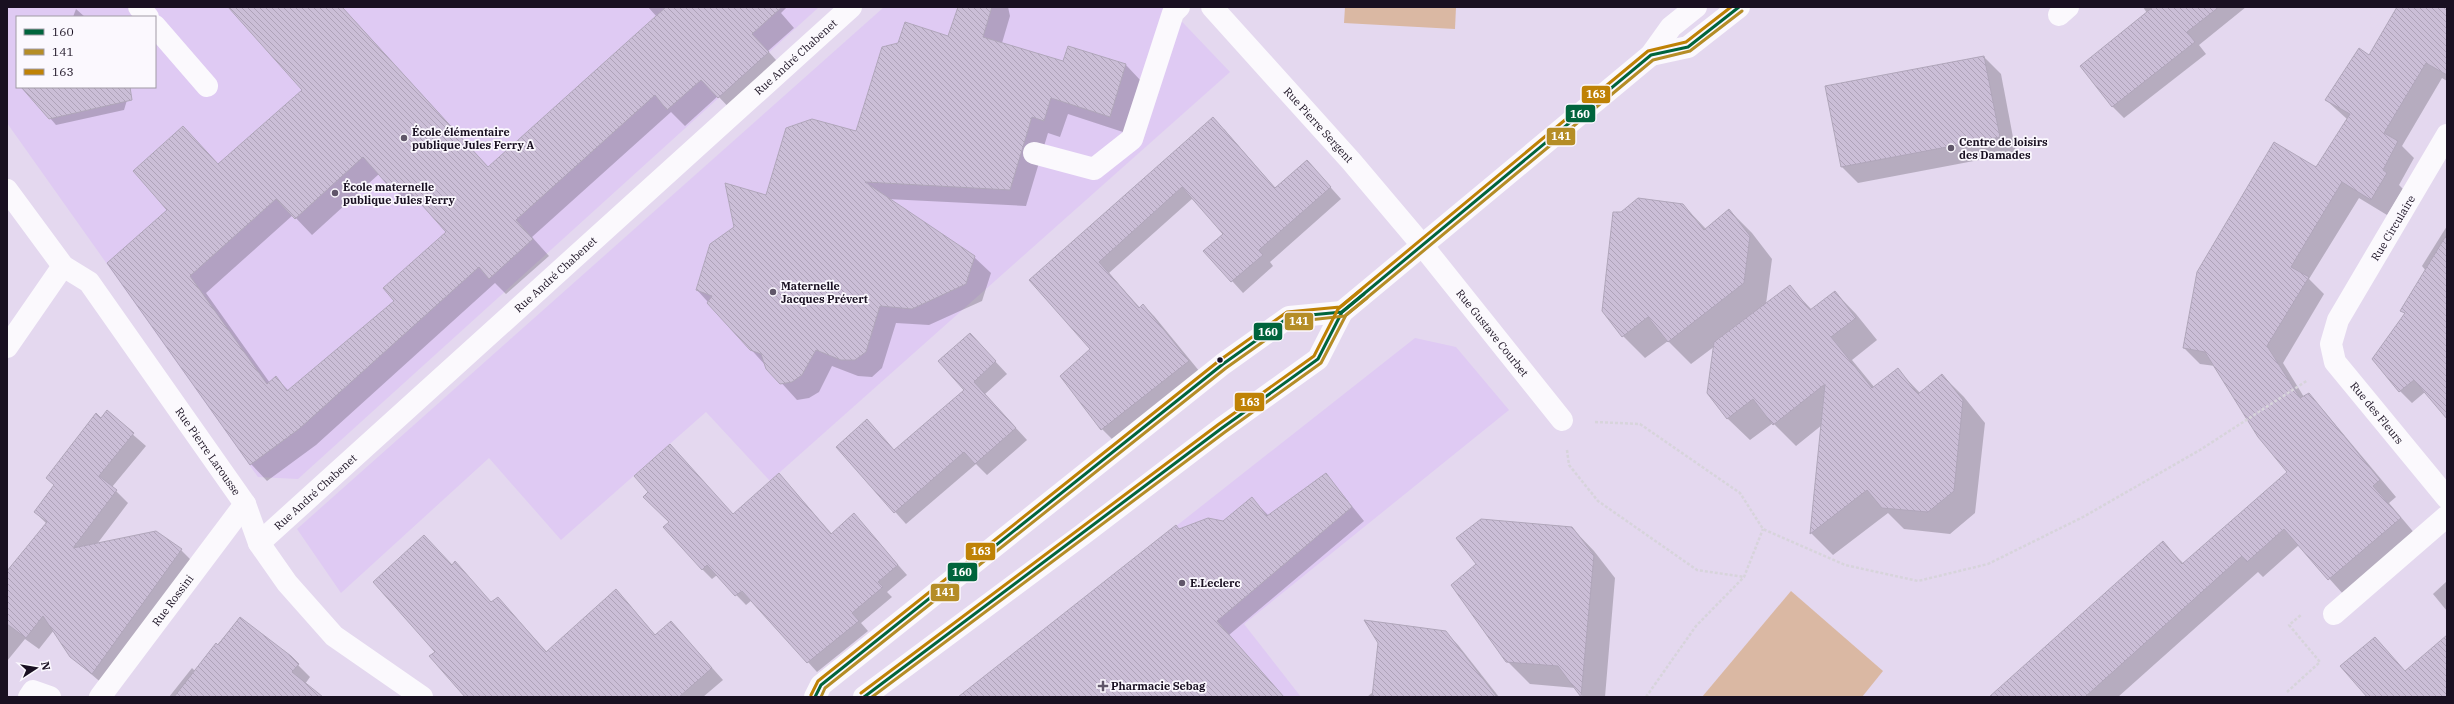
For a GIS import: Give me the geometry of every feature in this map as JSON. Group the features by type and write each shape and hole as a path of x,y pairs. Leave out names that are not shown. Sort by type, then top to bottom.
{"main road":[{"path":"139,7 147,16"},
{"name":"Rue André Chabenet","path":"259,543 851,7"},
{"path":"1034,153 1094,169 1132,139 1173,13 1179,7"},
{"name":"Rue Pierre Sergent","path":"1212,7 1351,161 1422,245"},
{"path":"864,697 1082,535 1222,428 1318,358 1342,312 1651,55 1671,27 1696,7"},
{"path":"1651,55 1688,47 1738,7"},
{"path":"156,27 207,86"},
{"name":"Rue Circulaire","path":"2338,320 2447,135"},
{"name":"Rue Pierre Larousse","path":"7,190 63,266 89,282 245,504 259,543 287,583 334,636 398,690 422,697"},
{"name":"Rue Gustave Courbet","path":"1422,245 1562,420"},
{"path":"7,347 63,266"},
{"path":"815,697 821,685 1223,364 1289,317 1342,312"},
{"name":"Rue des Fleurs","path":"2338,320 2331,344 2335,362 2447,498"},
{"name":"Rue Rossini","path":"100,697 245,504"},
{"path":"2334,614 2447,516"},
{"path":"29,697 33,691 50,697"}],"path":[{"path":"1744,577 1697,570 1598,501 1569,465 1562,420 1640,424 1740,493 1763,529 1845,565 1918,581 1988,564 2083,517 2200,450 2335,362"},
{"path":"1646,697 1696,626 1744,577 1763,529"},
{"path":"2287,692 2320,662 2289,625"}],"shaded area":[{"name":"École maternelle publique Jules Ferry","path":"7,7 819,7 298,479 258,477 7,123"},
{"name":"Maternelle Jacques Prévert","path":"884,7 1168,7 1230,72 770,481 706,412 561,540 489,458 341,593 297,529"},
{"path":"1345,7 1456,7 1455,29 1344,23"},
{"path":"1415,338 1456,347 1509,410 1244,624 1301,697 959,697"},
{"path":"1791,591 1883,671 1862,697 1702,697"}],"building":[{"path":"228,7 342,7 488,167 666,7 782,7 752,34 769,52 718,98 701,80 667,110 655,95 516,220 533,239 489,279 479,267 299,429 250,465 107,263 167,210 133,171 183,126 218,164 302,90","holes":["363,157 388,185 405,186 446,232 383,288 394,301 287,391 276,376 267,384 190,276 276,199 295,219"]},
{"path":"958,7 992,7 983,37 1063,61 1068,46 1126,64 1110,117 1051,98 1044,121 1032,117 1010,190 865,182 975,256 966,284 912,309 880,306 866,352 855,360 841,360 816,350 802,375 792,382 780,384 766,369 761,354 750,350 707,303 712,296 696,290 710,244 734,227 725,183 766,195 786,128 812,119 856,131 882,47 898,43 905,22 948,36"},
{"path":"2153,7 2219,7 2187,32 2195,42 2112,107 2080,66"},
{"path":"2397,7 2447,7 2447,75 2426,63 2384,133 2398,141 2383,170 2387,173 2371,200 2342,182 2291,267 2309,277 2267,346 2300,398 2309,393 2380,480 2373,486 2401,518 2328,580 2284,529 2247,562 2242,556 2085,697 1989,697 2163,541 2182,564 2287,472 2258,437 2205,352 2183,348 2197,272 2274,142 2316,167 2350,114 2325,100 2359,48 2369,55"},
{"path":"1984,56 2000,137 1841,167 1825,86"},
{"path":"22,88 130,88 132,100 49,119"},
{"path":"1213,117 1275,188 1307,160 1331,187 1259,250 1263,255 1231,282 1203,251 1223,234 1182,187 1099,262 1139,308 1143,304 1189,361 1101,430 1060,376 1090,349 1029,280"},
{"path":"1638,198 1683,204 1704,230 1729,209 1750,236 1744,283 1668,342 1648,317 1622,337 1602,311 1613,212 1621,212"},
{"path":"2447,234 2447,419 2414,380 2399,392 2372,359 2405,313 2400,311"},
{"path":"1790,285 1810,310 1835,291 1856,318 1831,337 1872,388 1898,368 1918,394 1942,374 1963,400 1954,491 1928,512 1882,508 1867,490 1810,534 1825,384 1773,425 1753,399 1727,419 1707,393 1714,342"},
{"path":"970,333 996,361 974,382 1016,428 975,464 964,452 894,513 836,447 867,419 894,450 964,390 938,361"},
{"path":"107,410 134,433 99,476 117,490 73,548 156,531 182,549 92,674 70,657 43,616 26,638 7,624 7,571 47,522 34,512 54,485 46,478 96,413 101,418"},
{"path":"670,444 733,514 779,473 831,534 854,513 898,565 878,582 883,587 852,613 859,621 807,663 742,591 735,596 707,565 702,570 663,527 669,522 643,497 648,492 634,476"},
{"name":"E.Leclerc","path":"1326,473 1352,507 1217,621 1284,697 958,697 1176,525 1179,529 1208,518 1223,521 1252,497 1267,516"},
{"path":"1481,519 1572,527 1594,555 1581,697 1558,666 1506,662 1451,585 1476,564 1456,538"},
{"path":"424,535 452,565 455,561 491,602 498,597 546,652 616,589 655,635 671,621 712,668 679,697 465,697 429,656 435,652 373,582"},
{"path":"240,617 291,656 299,664 292,672 323,697 174,697 216,643 218,645"},
{"path":"1364,620 1446,631 1497,697 1372,697 1378,643"},
{"path":"2447,635 2447,697 2367,697 2340,666 2375,637 2405,671"}],"transit line":[{"name":"163","path":"811,695 818,681 1220,360 1287,312 1340,307 1648,51 1686,42 1731,7"},
{"name":"160","path":"815,697 821,685 1223,364 1289,317 1342,312 1651,55 1688,47 1739,7"},
{"name":"141","path":"821,697 825,688 1226,368 1291,322 1345,316 1653,60 1690,51 1742,11"},
{"name":"163","path":"861,693 1219,424 1314,356 1338,309 1361,290"},
{"name":"160","path":"864,697 1222,428 1318,359 1342,312 1364,294"},
{"name":"141","path":"872,697 1225,432 1321,363 1346,315 1367,298"}],"place":[{"name":"École élémentaire publique Jules Ferry A","path":"404,138"},
{"name":"Centre de loisirs des Damades","path":"1951,148"},
{"name":"École maternelle publique Jules Ferry","path":"335,193"},
{"name":"Maternelle Jacques Prévert","path":"773,292"},
{"name":"E.Leclerc","path":"1182,583"},
{"name":"Pharmacie Sebag","path":"1103,686"}]}
